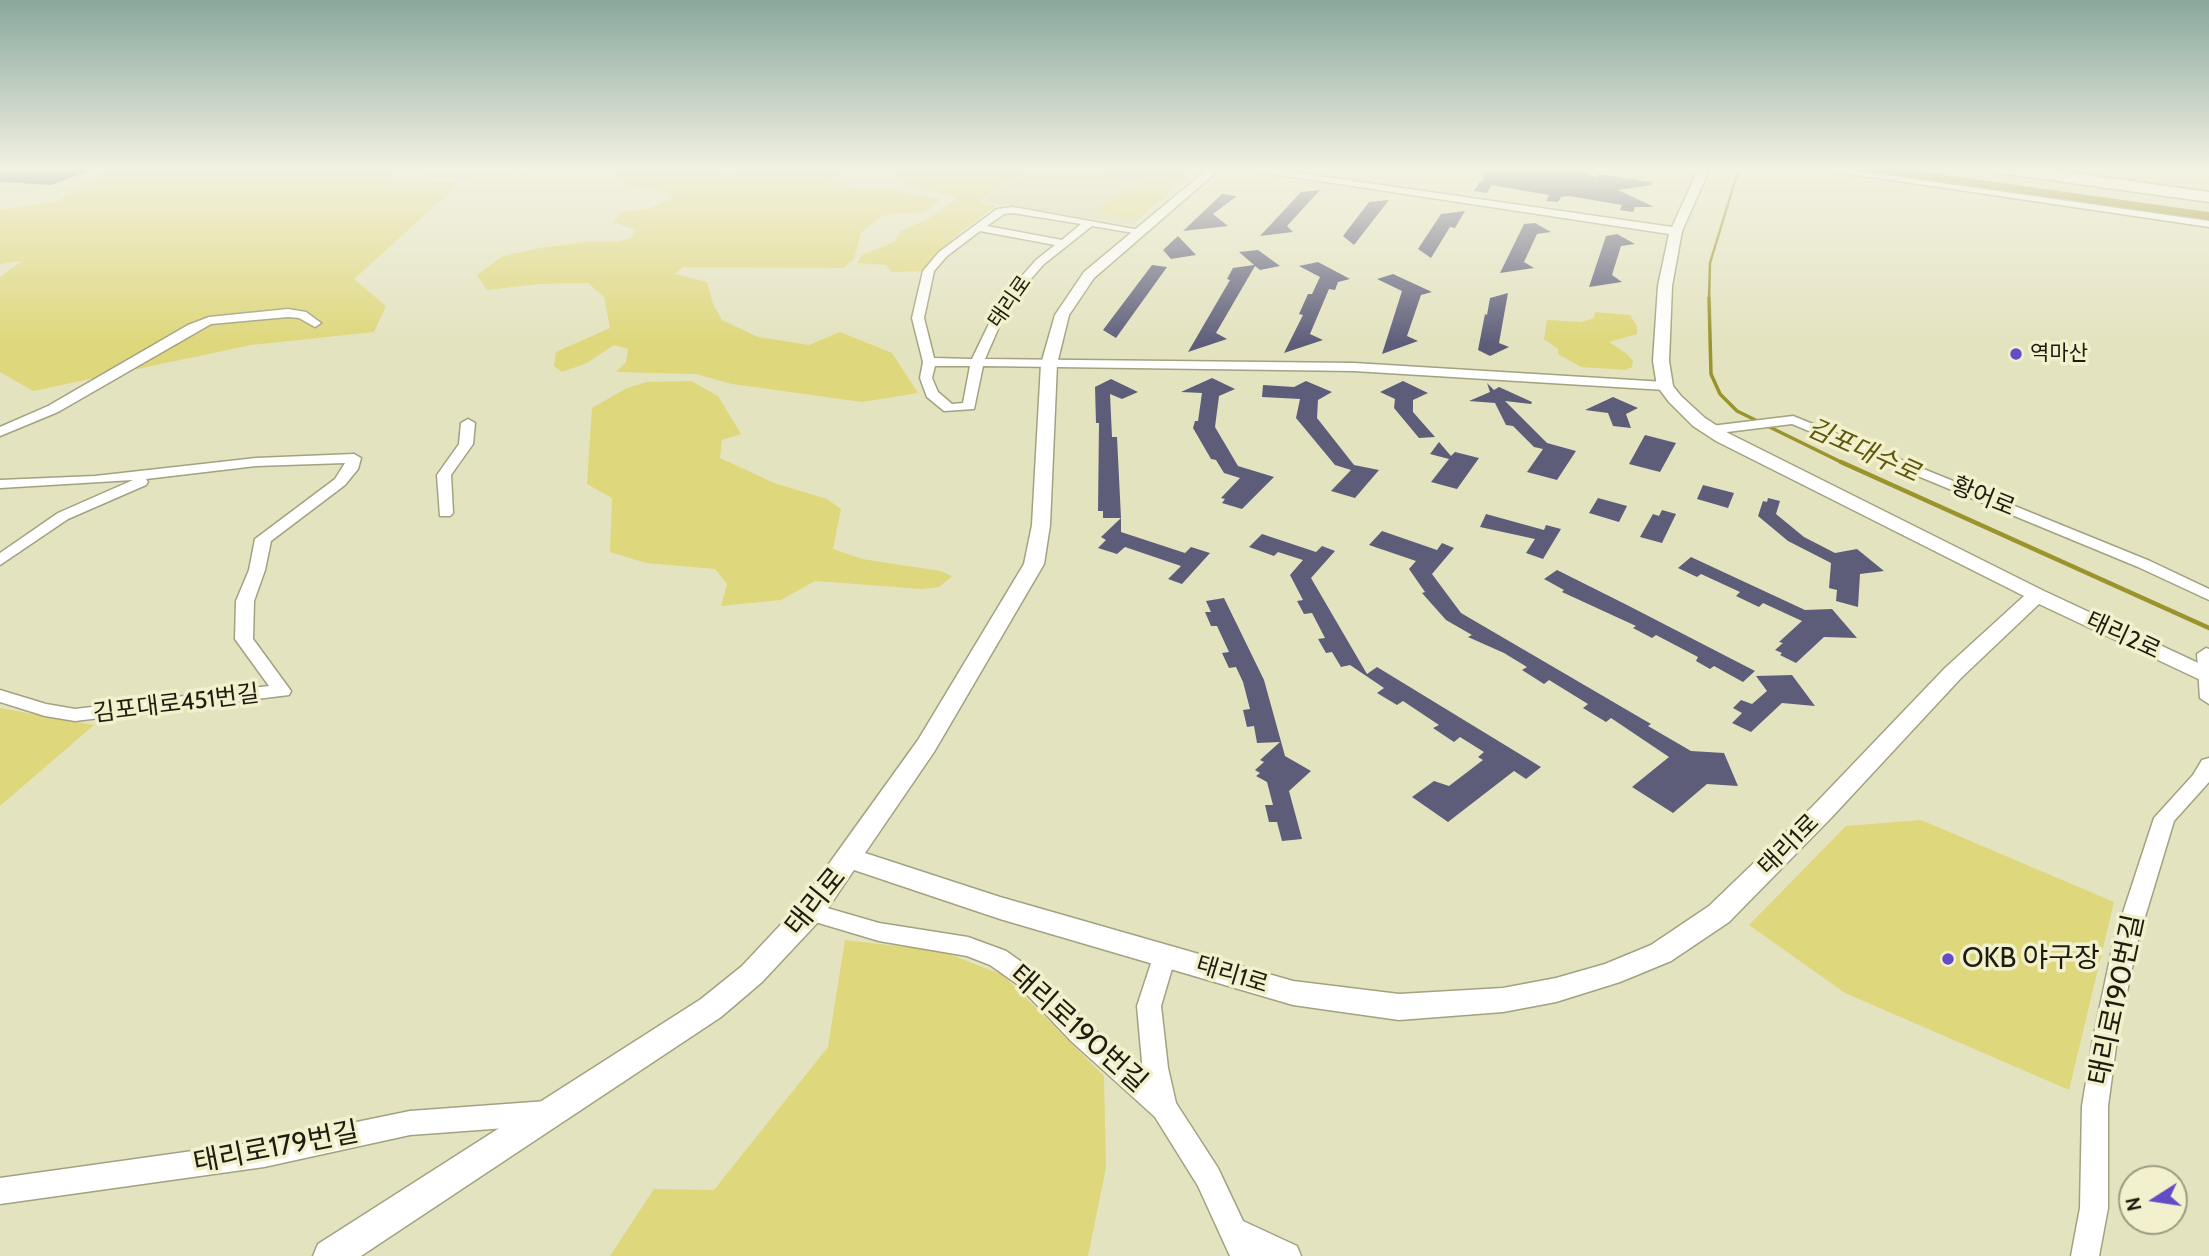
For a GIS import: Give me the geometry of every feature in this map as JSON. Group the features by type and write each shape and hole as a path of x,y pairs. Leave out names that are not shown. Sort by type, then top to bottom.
{"street":[{"name":"태리로","path":"978,228 943,254 929,271 918,318 929,362 926,378 932,394 954,409 969,406 976,363 985,338 1004,303 1027,275 1084,227"},
{"name":"태리로","path":"1112,227 1140,231"},
{"name":"태리로","path":"330,1256 711,1008 752,974 810,912 851,859 955,701 1034,564 1041,525 1049,364 1056,331 1073,298 1089,275 1145,227"},
{"path":"1639,227 1676,232"},
{"path":"1678,227 1665,286 1661,360 1665,386 1688,412 2038,595"},
{"path":"978,228 1063,243"},
{"path":"0,432 52,410 192,328 209,321 288,313 302,315 315,323"},
{"name":"태리로","path":"929,362 1049,364"},
{"path":"1049,364 1354,367 1665,386"},
{"name":"황어로","path":"1718,429 1793,420 1968,491 2209,595"},
{"path":"445,513 444,475 466,444 468,423"},
{"name":"김포대로451번길","path":"0,484 157,474 256,462 354,458 351,469 340,482 264,539 257,570 245,601 244,639 282,691 75,715 45,710 0,696"},
{"name":"김포대로451번길","path":"0,560 63,516 157,474"},
{"name":"태리1로","path":"851,859 1000,908 1293,993 1399,1007 1503,1000 1556,990 1661,953 1719,914 1822,812 1953,673 2038,595"},
{"name":"태리2로","path":"2038,595 2208,669"},
{"path":"2208,669 2209,698"},
{"name":"태리로190번길","path":"2085,1256 2094,1208 2095,1106 2105,1039 2126,940 2147,866 2165,818 2172,806 2200,780 2209,765"},
{"name":"태리로190번길","path":"810,912 870,930 968,947 998,958 1025,977 1080,1033 1164,1108 1208,1177 1240,1244 1287,1256"},
{"path":"1164,955 1149,1006 1155,1068 1164,1108"},
{"name":"태리로179번길","path":"0,1191 264,1154 410,1123 552,1113"}],"shaded area":[{"path":"0,227 412,227 354,279 386,306 374,332 251,345 33,391 0,372 0,277 22,261 0,264"},
{"path":"626,227 869,227 861,233 854,259 843,268 683,267 675,274 707,282 713,304 722,320 758,337 809,345 840,332 892,353 918,393 862,402 732,384 696,374 616,372 626,362 628,349 614,345 587,363 562,372 554,366 556,352 610,328 604,297 588,283 540,284 487,290 477,275 503,256 592,241 617,242 631,238 635,230"},
{"path":"911,227 968,227 955,236 924,271 892,272 886,265 857,263 862,255 894,242 901,231"},
{"path":"1595,312 1630,315 1637,326 1637,334 1609,342 1627,354 1633,361 1632,367 1626,370 1581,367 1558,354 1558,349 1544,339 1547,320 1581,322 1594,318"},
{"path":"691,381 718,396 741,434 722,440 720,458 774,483 827,499 841,509 833,549 862,559 940,571 952,576 939,587 922,589 815,581 781,600 721,606 727,584 715,569 646,563 610,552 612,498 587,484 592,408 627,388 647,382"},
{"path":"0,708 94,725 0,806"},
{"name":"OKB 야구장","path":"1921,820 2114,902 2069,1090 1845,993 1749,925 1846,826"},
{"path":"845,940 941,951 1003,975 1104,1076 1106,1167 1088,1256 610,1256 654,1189 714,1190 828,1047"}],"building":[{"path":"1188,227 1222,227 1183,231"},
{"path":"1269,227 1288,227 1293,232 1260,236"},
{"path":"1350,227 1368,227 1354,245 1343,236"},
{"path":"1433,227 1456,227 1450,227 1431,258 1418,249"},
{"path":"1523,227 1541,227 1551,232 1537,234 1524,262 1534,268 1500,273"},
{"path":"1617,234 1635,244 1621,246 1612,275 1622,282 1589,287 1606,236"},
{"path":"1178,236 1196,255 1171,259 1163,250"},
{"path":"1258,250 1280,266 1260,270 1255,266 1216,333 1227,339 1188,352 1230,280 1227,279 1233,268 1254,265 1239,252"},
{"path":"1318,262 1350,279 1338,282 1335,290 1329,289 1310,334 1323,340 1284,353 1303,315 1299,314 1308,294 1312,294 1320,277 1299,266"},
{"path":"1152,265 1167,267 1116,338 1103,330"},
{"path":"1393,274 1432,292 1421,295 1407,336 1418,341 1382,354 1402,291 1377,279"},
{"path":"1508,293 1499,343 1509,347 1490,356 1478,350 1485,314 1487,315 1490,298"},
{"path":"1212,378 1235,389 1219,396 1215,427 1238,466 1274,477 1242,509 1222,503 1225,499 1221,498 1240,478 1224,473 1216,460 1211,459 1193,428 1195,421 1198,421 1202,393 1181,392"},
{"path":"1111,379 1138,392 1122,399 1110,394 1112,437 1117,437 1121,518 1103,518 1103,511 1098,511 1099,423 1096,423 1095,387"},
{"path":"1306,381 1332,392 1318,400 1317,418 1354,465 1379,470 1355,498 1331,491 1351,470 1335,465 1296,418 1300,399 1262,397 1263,385 1294,387"},
{"path":"1403,381 1428,393 1413,400 1413,412 1435,437 1419,438 1394,408 1395,399 1380,392"},
{"path":"1487,383 1494,390 1499,387 1532,402 1505,401 1547,443 1576,451 1557,480 1527,472 1543,449 1534,447 1513,426 1506,425 1495,403 1469,401 1490,392"},
{"path":"1613,397 1638,408 1626,414 1631,428 1613,426 1608,413 1585,410"},
{"path":"1645,435 1676,443 1660,472 1629,464"},
{"path":"1439,442 1451,456 1455,452 1479,458 1457,489 1431,482 1449,459 1430,454"},
{"path":"1703,485 1734,493 1728,508 1697,499"},
{"path":"1598,498 1627,506 1619,522 1589,513"},
{"path":"1768,498 1780,501 1776,514 1804,537 1835,553 1857,549 1884,571 1860,574 1858,607 1836,601 1837,590 1829,588 1831,563 1788,541 1758,516 1763,501 1767,502"},
{"path":"1662,510 1676,514 1662,543 1640,537 1653,514 1659,516"},
{"path":"1486,514 1544,530 1546,525 1561,529 1543,559 1526,553 1535,539 1480,527"},
{"path":"1121,518 1121,532 1185,553 1191,547 1210,553 1182,584 1168,579 1181,566 1125,547 1117,554 1098,548 1106,540 1101,537"},
{"path":"1382,531 1437,550 1442,543 1454,548 1432,574 1461,613 1651,724 1648,726 1691,751 1724,753 1738,786 1707,784 1673,813 1632,787 1669,757 1611,718 1606,722 1583,708 1588,704 1549,680 1544,684 1522,670 1527,667 1468,637 1472,635 1446,620 1422,593 1425,592 1409,569 1416,561 1369,545"},
{"path":"1262,534 1316,552 1322,546 1335,551 1311,578 1367,674 1377,667 1541,767 1526,779 1514,771 1448,822 1412,797 1434,781 1449,786 1483,760 1478,757 1484,752 1460,737 1454,742 1433,728 1439,725 1403,701 1397,705 1377,693 1384,688 1350,665 1341,667 1332,652 1326,653 1318,639 1325,638 1312,613 1304,614 1297,601 1303,600 1290,575 1303,560 1278,552 1274,556 1249,547"},
{"path":"1691,557 1805,610 1832,609 1857,638 1824,637 1796,663 1775,650 1783,643 1779,642 1802,621 1763,603 1759,607 1736,596 1740,592 1701,574 1697,577 1678,568"},
{"path":"1557,570 1755,671 1743,682 1714,666 1710,669 1696,661 1698,657 1656,635 1652,638 1633,628 1636,626 1562,592 1564,590 1544,579"},
{"path":"1224,598 1264,680 1285,756 1311,771 1289,791 1302,839 1282,841 1277,822 1269,822 1265,805 1273,805 1267,782 1256,776 1260,773 1255,770 1264,762 1260,760 1280,742 1257,743 1254,726 1247,727 1243,710 1250,709 1243,682 1236,667 1229,668 1222,653 1229,652 1217,626 1211,626 1205,612 1211,612 1206,601"},
{"path":"1792,675 1815,706 1782,703 1751,732 1732,723 1742,713 1733,708 1741,700 1752,704 1767,691 1756,676"}],"waterway":[{"name":"김포대수로","path":"1709,299 1710,263 1721,227"},
{"name":"김포대수로","path":"1709,299 1711,374 1720,394 1737,411 1845,464"},
{"name":"김포대수로","path":"1841,462 2209,628"}],"place":[{"name":"역마산","path":"2016,354"},
{"name":"OKB 야구장","path":"1948,959"}]}
